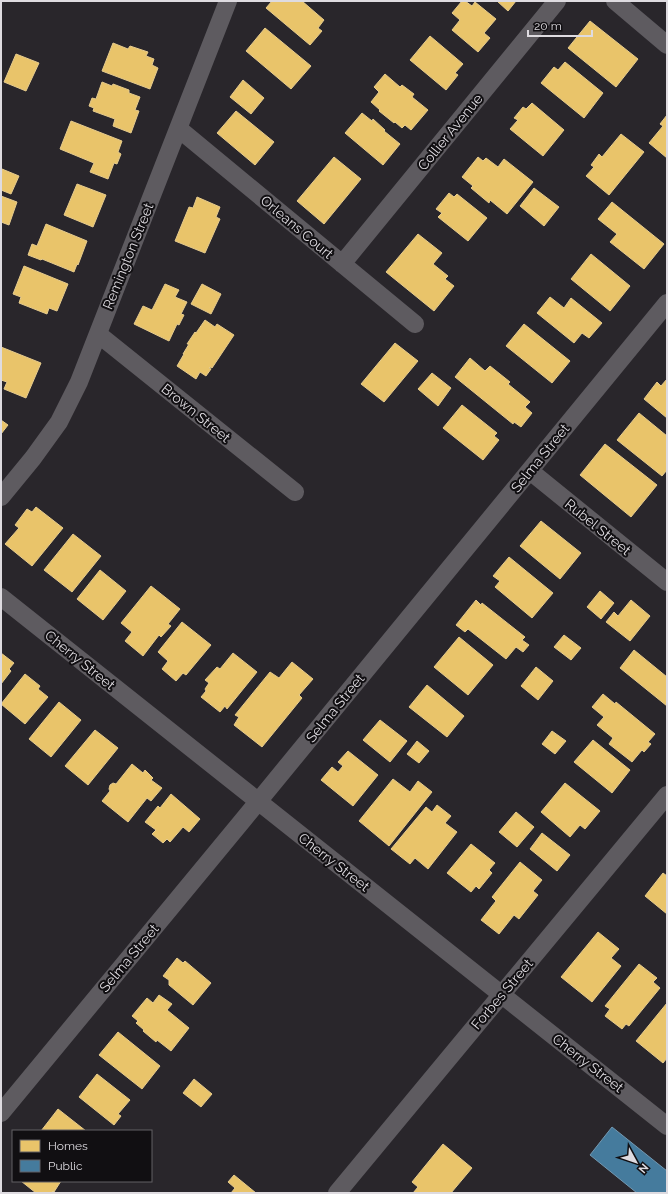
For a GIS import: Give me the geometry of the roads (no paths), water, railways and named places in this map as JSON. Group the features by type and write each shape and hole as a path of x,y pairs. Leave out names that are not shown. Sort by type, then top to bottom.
{"street":[{"name":"Remington Street","path":"1,497 60,422 79,382 228,1"},
{"name":"Collier Avenue","path":"342,264 557,1"},
{"path":"615,1 667,44"},
{"name":"Orleans Court","path":"179,129 415,324"},
{"name":"Selma Street","path":"1,1113 530,471 667,302"},
{"name":"Brown Street","path":"98,334 295,492"},
{"name":"Rubel Street","path":"530,471 667,582"},
{"name":"Cherry Street","path":"1,597 667,1126"},
{"name":"Forbes Street","path":"337,1193 667,795"}]}
